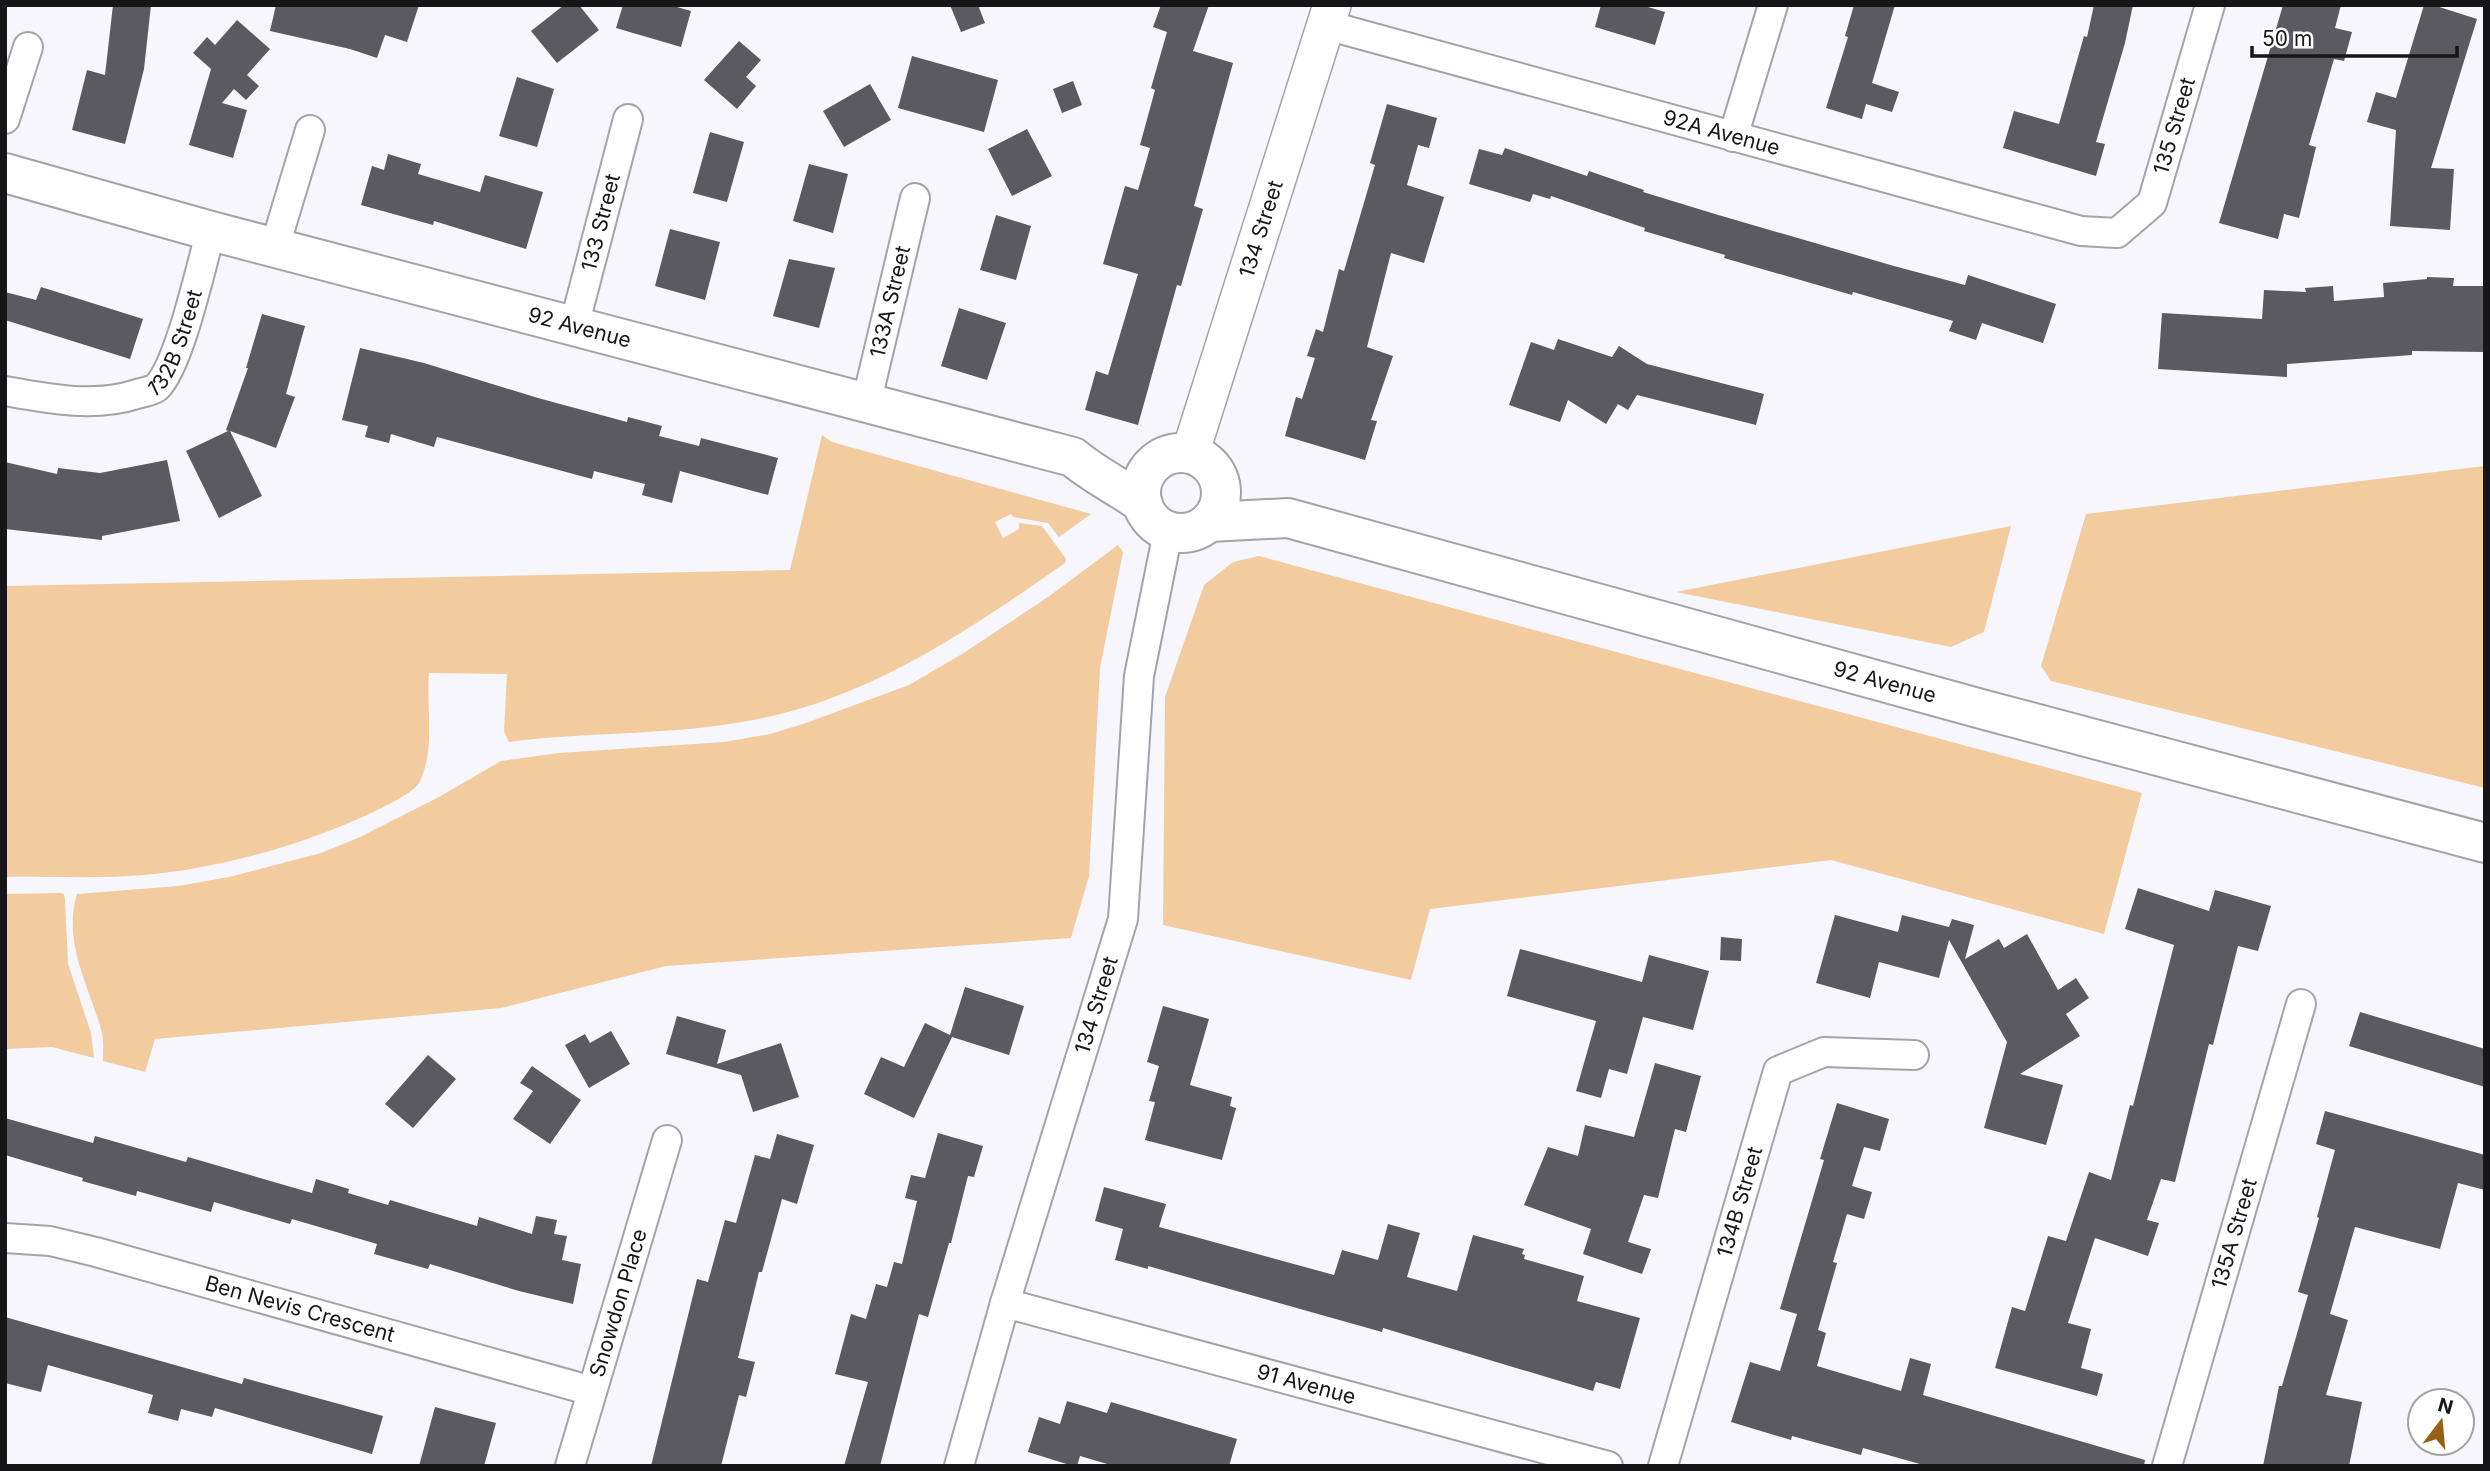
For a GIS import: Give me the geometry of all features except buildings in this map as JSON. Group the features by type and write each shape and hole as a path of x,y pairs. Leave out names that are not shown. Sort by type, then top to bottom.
{"main road":[{"name":"92 Avenue","path":"5,173 211,231 1073,457 1088,470 1143,503"},
{"path":"1073,457 1094,454 1135,463 1173,458 1205,460 1216,472 1222,487 1221,503 1209,522 1200,529 1185,533 1168,531 1155,524 1146,512 1142,482 1149,469 1173,458"},
{"path":"1218,479 1273,503 1288,518"},
{"path":"1209,522 1288,518"},
{"name":"92 Avenue","path":"1288,518 1985,710 2485,843"}],"street":[{"path":"1734,136 1773,5"},
{"name":"135 Street","path":"2117,233 2152,203 2210,5"},
{"name":"92A Avenue","path":"1329,15 1734,136 2081,231 2117,233"},
{"name":"134 Street","path":"1173,458 1329,15"},
{"path":"5,119 27,47"},
{"name":"133 Street","path":"574,326 628,119"},
{"path":"275,246 310,130"},
{"name":"133A Street","path":"866,404 915,198"},
{"name":"132B Street","path":"5,391 54,400 115,401 156,388 170,367 183,331 211,231"},
{"name":"134 Street","path":"958,1466 1122,919 1139,676 1168,531"},
{"name":"135A Street","path":"2167,1466 2301,1004"},
{"name":"134B Street","path":"1663,1466 1778,1071 1824,1052 1914,1055"},
{"name":"Snowdon Place","path":"570,1466 667,1140"},
{"name":"Ben Nevis Crescent","path":"5,1238 50,1241 96,1252 592,1391"},
{"name":"91 Avenue","path":"1005,1303 1608,1466"}],"shaded area":[{"path":"822,435 832,442 1091,514 1059,537 1048,523 1013,517 1011,514 995,522 1003,538 1019,529 1019,523 1042,526 1066,559 1065,563 955,636 878,678 838,696 796,710 723,725 509,742 504,731 507,674 429,673 429,742 419,783 402,797 365,816 285,846 173,872 127,876 5,877 5,586 790,570"},
{"path":"2485,466 2485,788 2051,681 2041,666 2086,514"},
{"path":"2011,526 1984,632 1951,647 1676,592"},
{"path":"1118,545 1123,552 1100,668 1089,876 1071,938 666,966 501,1008 155,1039 145,1072 103,1061 102,1033 75,947 73,912 77,894 178,886 229,877 321,853 358,838 439,797 501,761 559,753 724,742 770,734 806,723 909,685 962,654 1048,597"},
{"path":"1259,556 2142,793 2104,934 1831,860 1430,909 1411,980 1163,925 1165,697 1204,585 1233,562"},
{"path":"5,894 64,894 65,900 68,964 91,1033 94,1058 52,1047 5,1049"}]}
